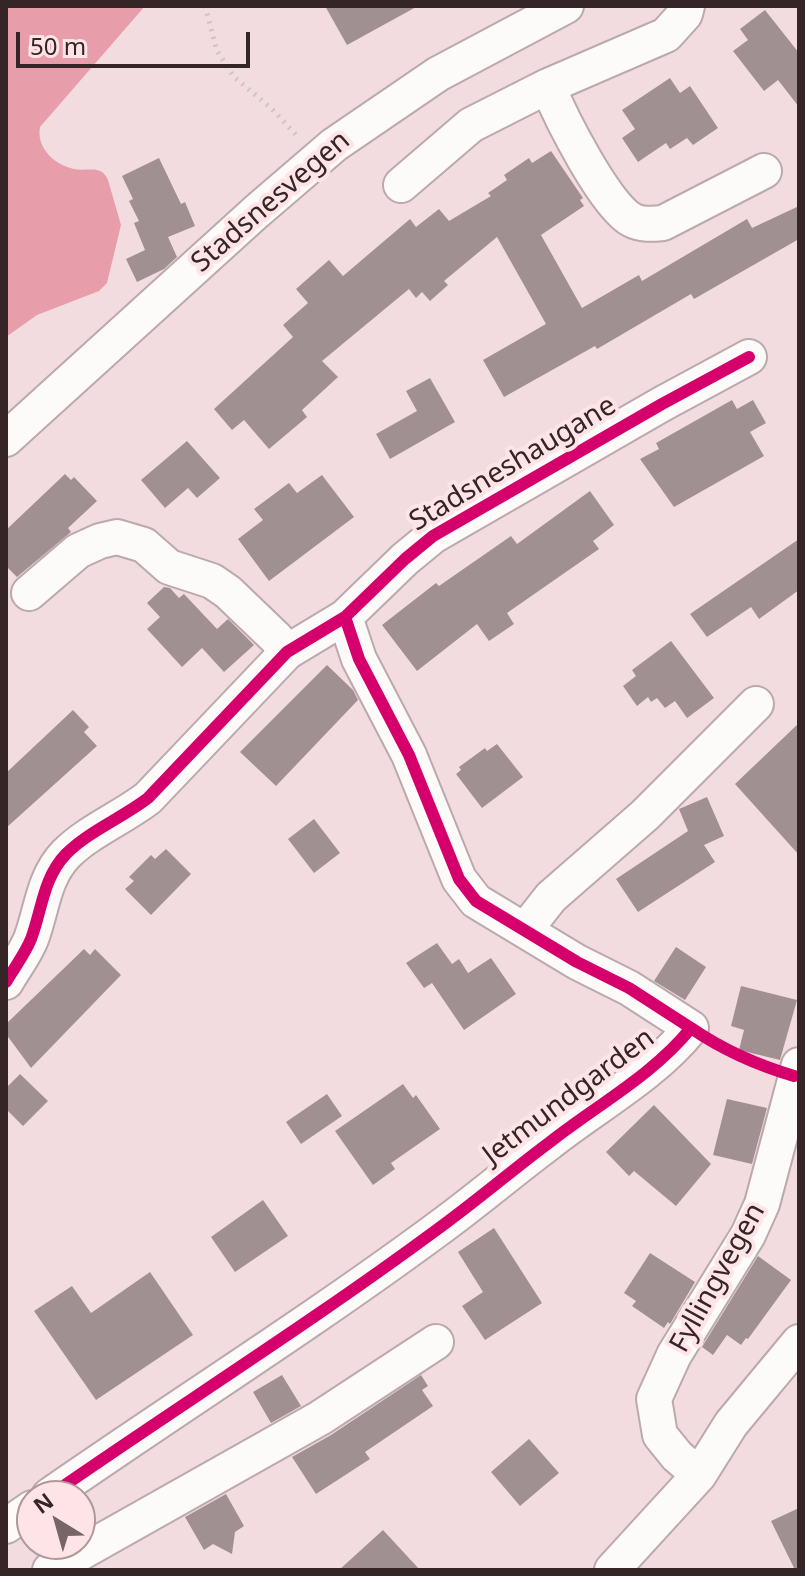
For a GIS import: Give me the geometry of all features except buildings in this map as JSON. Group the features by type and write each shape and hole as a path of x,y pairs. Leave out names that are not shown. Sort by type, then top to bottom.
{"street":[{"name":"Stadsnesvegen","path":"6,439 318,158 374,115 438,74 566,6"},
{"path":"401,185 471,125 548,86 666,35 685,14 687,6"},
{"path":"548,86 579,150 619,210 633,220 663,223 764,171"},
{"name":"Stadsneshaugane","path":"6,982 30,941 51,874 65,855 82,840 128,814 148,798 287,652 345,617 433,536 749,357"},
{"path":"29,593 78,551 117,537 144,545 169,567 212,581 228,592 287,652"},
{"name":"Jetmundgarden","path":"73,1480 174,1414 435,1231 552,1140 636,1080 678,1044 691,1028 629,988 577,962 476,901 459,879 409,755 359,659 345,617"},
{"path":"525,930 551,897 645,815 756,704"},
{"name":"Fyllingvegen","path":"699,1475 677,1456 660,1435 654,1399 674,1355 748,1235 762,1204 799,1065"},
{"path":"50,1570 320,1418 436,1342"},
{"path":"612,1570 699,1475 731,1424 799,1342"}],"path":[{"path":"205,6 217,51 234,77 271,108 318,158"}],"shaded area":[{"path":"6,6 145,6 40,127 39,134 48,154 60,164 74,169 98,170 108,180 121,225 107,283 99,291 37,315 6,337"}],"cycle path":[{"path":"6,982 29,945 48,884 58,863 85,838 148,798 287,652 345,617 433,536 749,357"},
{"path":"73,1480 435,1231 642,1075 691,1028 629,988 577,962 476,901 459,879 409,755 359,659 345,617"},
{"path":"691,1028 741,1056 794,1076"}]}
